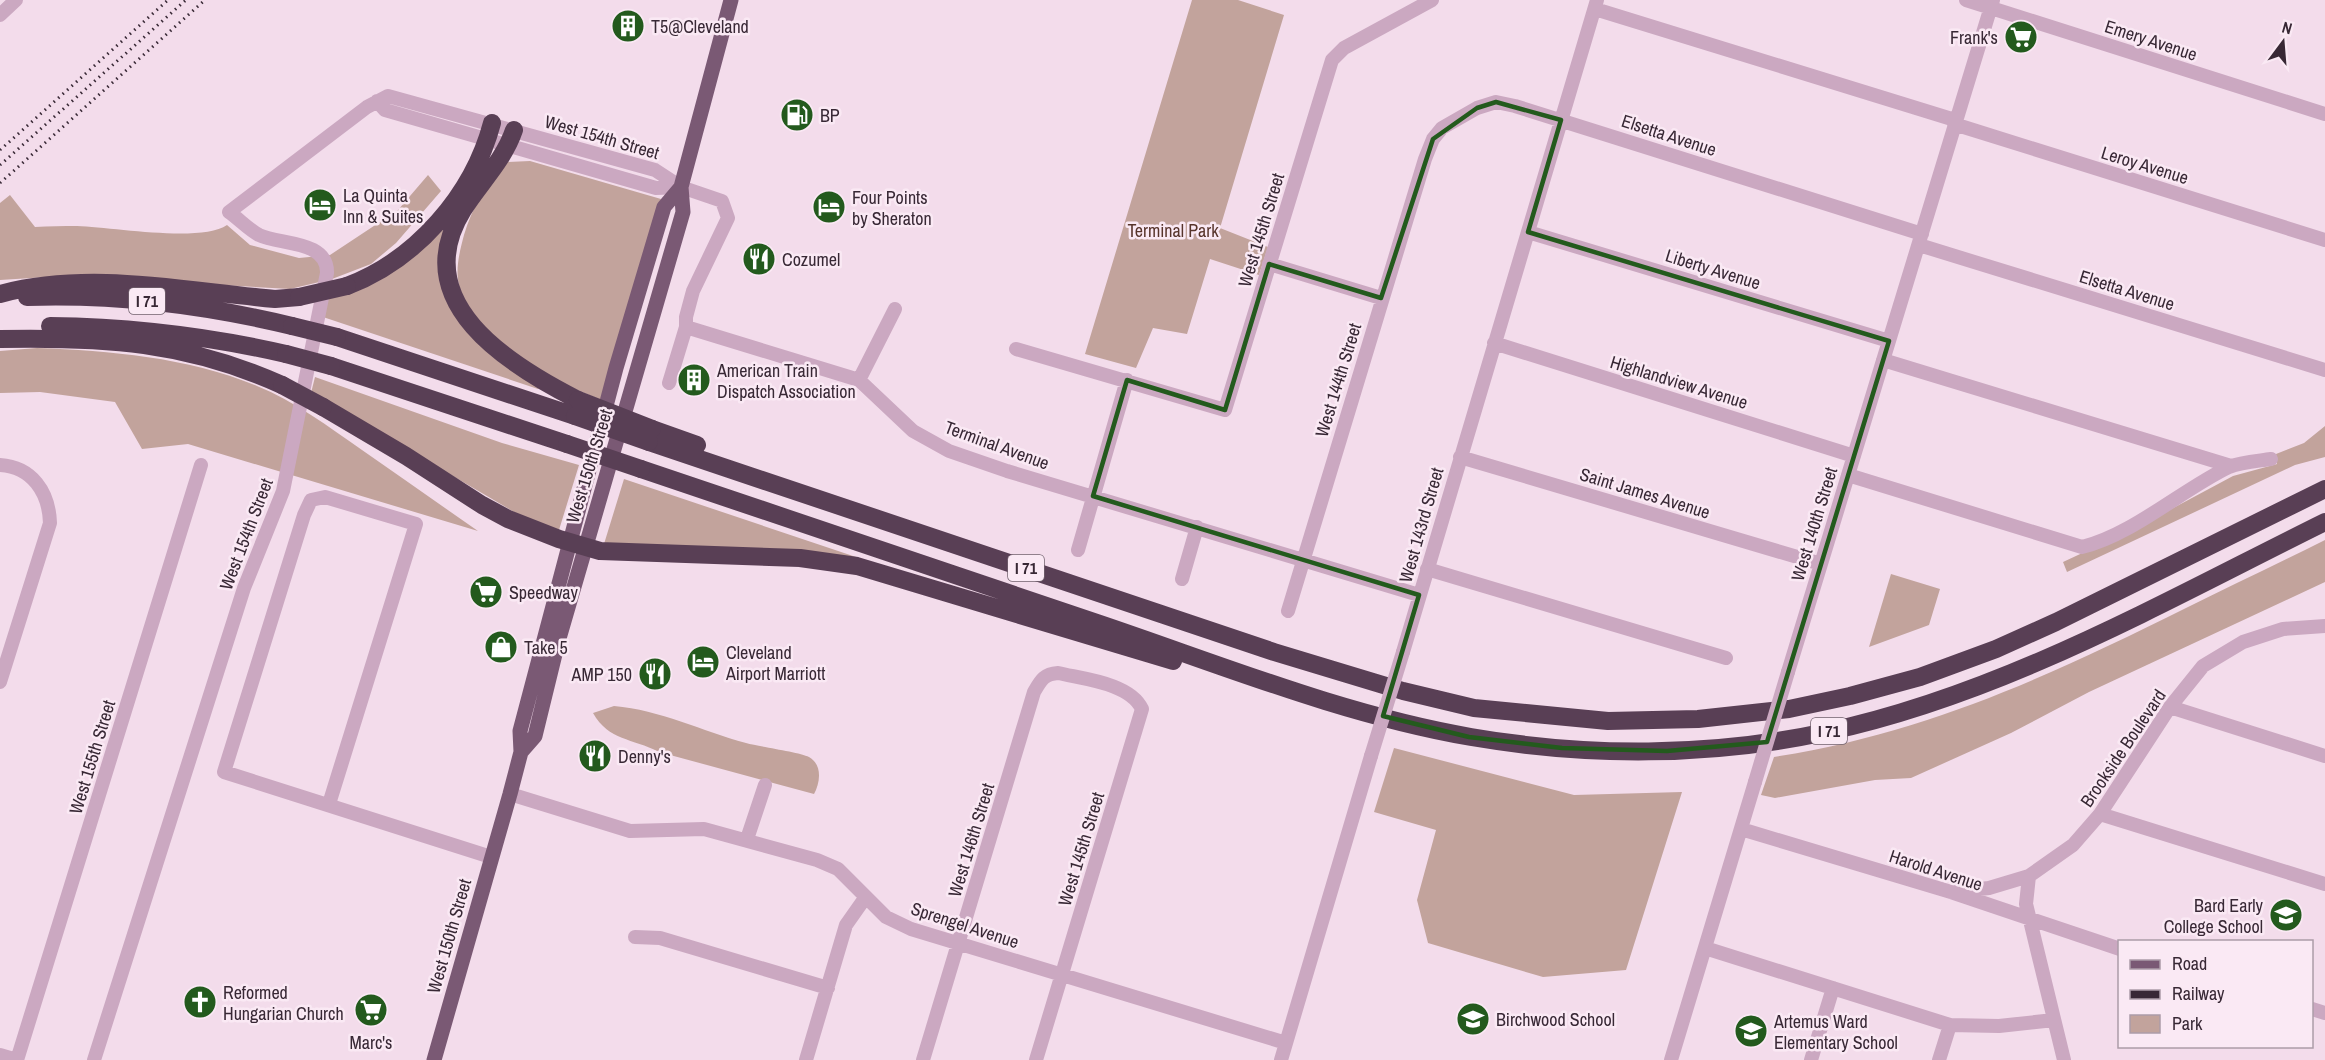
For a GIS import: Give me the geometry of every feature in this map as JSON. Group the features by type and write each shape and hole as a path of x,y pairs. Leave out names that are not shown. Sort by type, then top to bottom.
{"highway":[{"path":"0,294 55,283 96,282 275,299 298,297 347,286 387,267 426,235 480,160 490,131"},
{"path":"511,138 462,211 453,229 448,249 451,289 468,322 482,338 577,408"},
{"name":"I 71","path":"0,299 123,298 208,308 337,337 577,408 650,435 1280,642 1403,692 1474,708 1608,722 1698,720 1789,709 1850,696 1920,677 1996,649 2056,622 2325,489"},
{"name":"I 71","path":"0,328 68,326 138,329 206,337 331,366 1296,690 1395,720 1469,737 1562,748 1667,751 1755,744 1812,735 1913,709 2008,676 2325,522"},
{"path":"0,339 116,341 165,346 218,360 282,385 323,407 406,456 482,505 524,526 600,551 800,558 857,566 1176,662 1296,690"}],"main road":[{"name":"West 150th Street","path":"577,544 683,212 681,187 731,0"},
{"name":"West 150th Street","path":"434,1060 521,752 535,736 616,368 664,207 681,187"}],"street":[{"path":"0,15 16,0"},
{"name":"West 145th Street","path":"1127,380 1225,410 1332,60 1344,48 1432,0"},
{"name":"Emery Avenue","path":"1966,0 1991,4 2325,114"},
{"name":"Leroy Avenue","path":"1596,4 1954,122 2325,240"},
{"name":"West 143rd Street","path":"1281,1060 1596,4"},
{"name":"West 140th Street","path":"1671,1060 1991,4"},
{"name":"West 154th Street","path":"94,1060 244,588 284,491 327,273 327,267 321,255 300,245 257,234 230,212 377,101 385,110 490,131 656,188 681,187"},
{"name":"Elsetta Avenue","path":"1425,159 1433,139 1442,128 1477,108 1496,102 1561,120 1921,240 2325,370"},
{"name":"West 144th Street","path":"1288,612 1381,298 1425,159"},
{"path":"669,383 686,327 686,317 693,291 728,212 722,201 714,196 681,187"},
{"name":"Liberty Avenue","path":"1528,232 1889,341"},
{"path":"1269,264 1381,298"},
{"path":"859,380 896,309"},
{"name":"Terminal Avenue","path":"686,327 859,380 914,431 949,451 1419,595"},
{"name":"Highlandview Avenue","path":"1494,343 1854,456"},
{"path":"1016,349 1127,380 1078,549"},
{"path":"1883,360 2231,466"},
{"name":"Saint James Avenue","path":"1460,457 1821,564"},
{"path":"1848,475 2082,547 2095,544 2231,466 2271,459"},
{"path":"0,465 12,466 26,472 39,485 50,508 50,523 3,659 0,682"},
{"name":"West 155th Street","path":"16,1060 201,465"},
{"path":"329,804 416,524 325,497 311,500 304,515 224,772 491,857"},
{"path":"1182,579 1197,527"},
{"path":"1428,569 1726,658"},
{"name":"Brookside Boulevard","path":"1951,892 1989,888 2029,876 2073,845 2100,814 2170,707 2203,666 2243,642 2283,629 2324,627"},
{"name":"West 146th Street","path":"923,1060 1034,692 1042,678 1049,674 1088,681"},
{"name":"West 145th Street","path":"1036,1060 1142,709 1138,700 1120,690 1088,681"},
{"path":"2170,707 2325,756"},
{"path":"747,839 765,785"},
{"name":"Sprengel Avenue","path":"510,794 630,831 704,829 817,860 838,869 853,882 865,898 886,916 911,929 1286,1043"},
{"path":"2100,814 2325,884"},
{"name":"Harold Avenue","path":"1741,829 1951,892 2118,948"},
{"path":"2029,876 2026,904 2065,1060"},
{"path":"806,1060 846,925 865,898"},
{"path":"635,937 660,938 828,988"},
{"path":"1706,948 1950,1025 2000,1026 2054,1020"},
{"path":"1811,1060 1833,988"},
{"path":"1939,1060 1950,1025"},
{"path":"0,1055 16,1060"}],"highlighted area":[{"path":"1496,102 1561,120 1528,232 1889,341 1767,742 1667,751 1562,748 1469,737 1383,716 1419,595 1093,496 1127,380 1225,410 1269,264 1381,298 1433,139 1477,108"}],"green space":[{"name":"Terminal Park","path":"1192,0 1238,0 1284,15 1220,228 1268,247 1259,275 1210,259 1187,334 1153,328 1136,368 1085,354"},
{"path":"530,161 661,199 604,401 539,371 497,343 480,325 467,306 459,285 458,266 462,241 481,195 508,162"},
{"path":"428,175 441,191 396,243 371,264 332,279 290,289 63,276 0,280 0,203 10,195 35,227 77,226 155,233 198,233 227,225 250,245 299,258 330,255 398,210"},
{"path":"450,221 445,291 540,384 538,389 323,317 327,298"},
{"path":"37,348 148,357 204,368 257,386 284,399 337,432 478,531 188,444 142,449 115,402 40,392 0,393 0,351"},
{"path":"315,377 502,443 579,465 559,530 526,519 311,393"},
{"path":"2325,426 2325,457 2295,465 2067,572 2063,562 2134,529 2233,476 2277,464 2276,454 2304,443"},
{"path":"624,479 862,559 604,544"},
{"path":"2325,540 2325,582 2089,692 2011,733 1911,778 1875,780 1775,798 1761,795 1774,757 1884,733 1986,699 2085,657"},
{"path":"1891,574 1940,589 1929,625 1869,647"},
{"path":"614,706 648,712 746,743 809,757 818,769 819,780 816,790 814,794 659,752 622,738 606,729 593,713"},
{"path":"1394,748 1574,795 1682,792 1626,970 1543,977 1428,943 1417,900 1436,830 1374,812"}],"railway":[{"path":"0,150 168,0"},
{"path":"0,165 186,0"},
{"path":"0,183 205,0"}],"place":[{"name":"T5@Cleveland","path":"628,26"},
{"name":"Frank's","path":"2021,37"},
{"name":"BP","path":"797,115"},
{"name":"La Quinta Inn & Suites","path":"320,205"},
{"name":"Four Points by Sheraton","path":"829,207"},
{"name":"Cozumel","path":"759,259"},
{"name":"American Train Dispatch Association","path":"694,380"},
{"name":"Speedway","path":"486,592"},
{"name":"Take 5","path":"501,647"},
{"name":"Cleveland Airport Marriott","path":"703,662"},
{"name":"AMP 150","path":"655,674"},
{"name":"Denny's","path":"595,756"},
{"name":"Bard Early College School","path":"2286,915"},
{"name":"Reformed Hungarian Church","path":"200,1002"},
{"name":"Marc's","path":"371,1010"},
{"name":"Birchwood School","path":"1473,1019"},
{"name":"Artemus Ward Elementary School","path":"1751,1031"}]}
